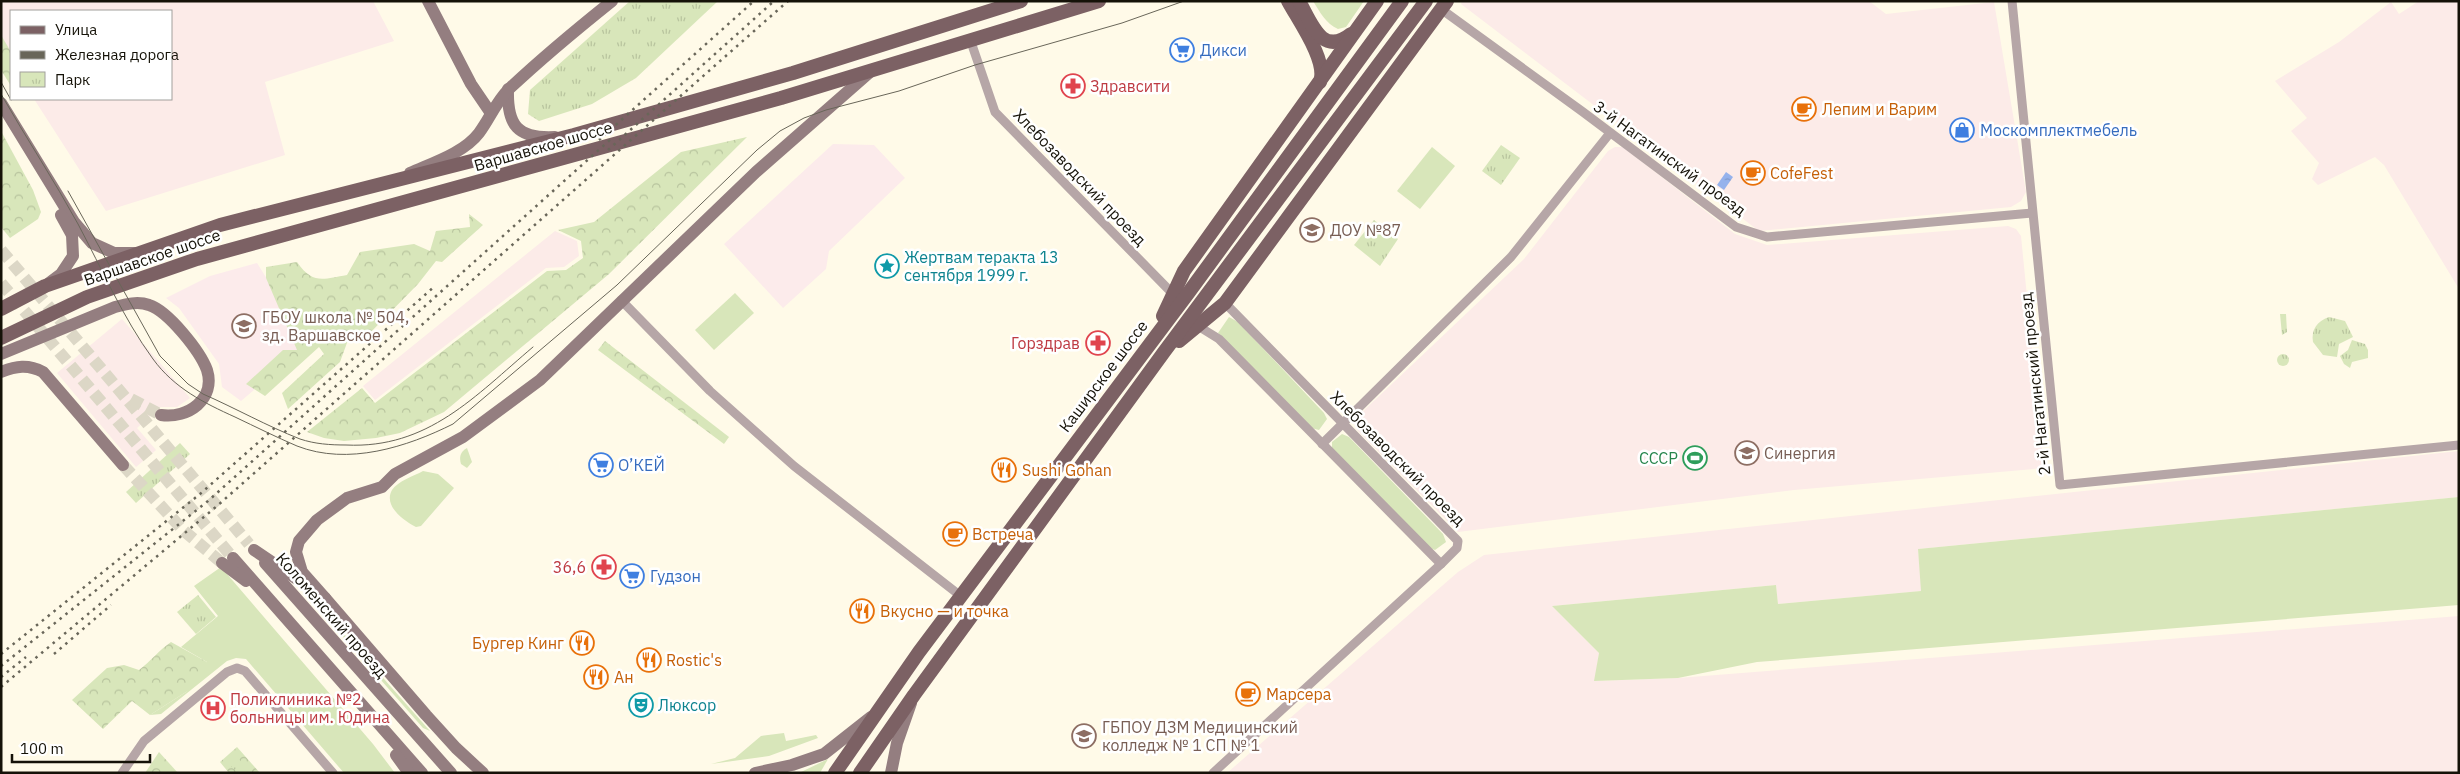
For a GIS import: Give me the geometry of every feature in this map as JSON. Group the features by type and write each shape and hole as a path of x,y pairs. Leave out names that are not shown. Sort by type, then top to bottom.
{"main road":[{"path":"428,1 471,84 490,112"},
{"path":"389,183 456,151 473,140 483,127 490,112 508,89 612,1"},
{"name":"Варшавское шоссе","path":"1,309 44,286 220,225 572,136 793,73 1021,1"},
{"name":"Варшавское шоссе","path":"1,338 87,297 197,259 781,98 971,42 1067,6 1099,1"},
{"path":"1288,1 1320,61 1322,74 1317,88"},
{"path":"1299,1 1315,28 1327,41 1332,43 1341,42 1356,31"},
{"path":"1146,348 1184,271 1317,88 1377,1"},
{"name":"Каширское шоссе","path":"835,773 873,716 1402,1"},
{"path":"860,773 914,695 1164,352 1426,1"},
{"path":"1164,352 1225,303 1444,5"},
{"path":"483,773 456,748 426,715 302,572 297,561 296,552 299,541 305,532 333,507 356,494 382,487 395,474 463,437 528,389 756,172 870,72"},
{"path":"508,89 508,113 511,122 518,129 529,135 543,137 572,136"},
{"path":"1,103 74,222 92,243 114,253 136,253"},
{"path":"1,117 72,235 74,248 70,262 61,274 44,286"},
{"path":"1,354 115,307 128,304 147,304 164,313 172,320 203,361 208,372 206,392 200,402 190,412 180,416 161,415"},
{"path":"1,372 22,366 33,367 43,372 123,465"},
{"name":"Коломенский проезд","path":"325,598 252,547 451,773"},
{"path":"227,561 261,591 422,773"},
{"path":"891,773 897,742 914,695"},
{"path":"357,700 409,773"},
{"path":"426,715 471,773"},
{"path":"755,773 792,765 824,754 873,716"}],"street":[{"name":"2-й Нагатинский проезд","path":"2012,1 2060,485 2459,445"},
{"name":"3-й Нагатинский проезд","path":"1444,5 1736,227 1757,235 1767,237 2032,213"},
{"name":"Хлебозаводский проезд","path":"971,42 995,112 1173,294"},
{"path":"1322,444 1510,257 1610,133"},
{"path":"622,300 710,391 794,466 962,597"},
{"name":"Хлебозаводский проезд","path":"1225,303 1454,535 1458,541 1457,548 1441,564"},
{"path":"1198,326 1219,339 1441,564 1213,773"},
{"path":"128,770 144,741 227,672 237,668 245,671 333,773"}],"shaded area":[{"path":"1,1 373,1 394,41 265,82 285,155 106,211 35,100 172,100 172,10 10,10 10,62 1,48"},
{"path":"1462,1 1869,1 1886,14 1994,2 2026,192 2021,201 2011,207 1759,231 1461,4"},
{"path":"2419,1 2459,1 2459,289 2384,165 2375,157 2318,185 2312,179 2319,163 2291,131 2307,118 2275,81 2339,42 2391,2 2399,14"},
{"path":"833,144 874,145 905,178 829,251 826,269 783,308 724,244"},
{"path":"1615,147 1623,147 1735,234 1767,245 2008,226 2016,229 2021,236 2044,468 1794,490 1458,532 1357,430 1355,424 1358,416 1524,259 1608,151"},
{"path":"555,231 577,241 579,256 564,267 546,268 375,400 363,386"},
{"name":"ГБОУ школа № 504, зд. Варшавское","path":"257,263 308,344 241,401 222,387 219,364 179,308 166,298 210,276"},
{"path":"122,319 190,398 177,407 160,407 137,428 156,450 136,467 57,373"},
{"path":"2459,451 2459,497 1918,549 1922,591 1778,604 1776,585 1552,606 1599,653 1595,681 1678,678 2459,616 2459,773 1227,773 1458,572 1484,555"}],"green space":[{"path":"630,1 718,1 636,78 592,104 539,121 528,114 530,90"},
{"path":"1313,1 1364,1 1346,27 1338,29 1327,21"},
{"path":"1,35 10,50 10,84 1,70"},
{"path":"1,131 33,190 41,212 38,219 10,238 1,227"},
{"path":"747,137 609,274 444,412 400,433 376,438 344,441 324,438 307,432 362,388 375,403 547,271 566,270 583,258 581,241 558,230 594,222 681,152"},
{"path":"1501,145 1520,158 1501,185 1482,171"},
{"path":"1432,147 1455,166 1420,209 1397,191"},
{"path":"469,214 483,225 442,262 436,261 418,284 367,336 348,340 340,362 288,409 282,393 324,354 319,347 265,396 246,384 283,350 297,350 266,278 266,267 297,262 308,274 319,279 347,275 360,252 414,244 430,251 436,231 470,227"},
{"path":"1374,220 1398,239 1380,266 1354,245"},
{"path":"735,293 754,313 714,350 695,330"},
{"path":"2280,314 2286,314 2287,332 2282,335"},
{"path":"1229,317 1238,322 1324,413 1327,419 1319,430 1311,428 1218,333"},
{"path":"2329,317 2345,321 2353,337 2339,344 2337,357 2323,355 2313,342 2316,326"},
{"path":"2352,340 2365,344 2368,350 2368,358 2352,362 2350,368 2344,364 2340,356 2348,350"},
{"path":"605,341 729,437 724,444 598,350"},
{"path":"2281,354 2285,354 2289,360 2285,366 2281,366 2277,362 2277,358"},
{"path":"1342,434 1349,437 1443,534 1446,542 1435,550 1428,547 1332,448 1332,442"},
{"path":"180,443 190,454 136,503 126,492"},
{"path":"467,448 472,462 467,468 461,464 460,459 461,453"},
{"path":"423,471 438,474 454,488 421,526 416,527 396,512 390,502 390,496 392,490 398,484"},
{"path":"2459,497 2459,605 1757,662 1678,678 1594,681 1599,653 1552,606 1776,585 1778,604 1921,591 1918,549"},
{"path":"221,567 373,744 395,773 344,773 246,659 236,658 227,661 161,714 150,715 186,692 207,662 181,647 218,616 194,586"},
{"path":"198,595 216,617 196,634 177,612"},
{"path":"317,607 322,609 430,731 423,728"},
{"path":"171,642 207,662 205,674 186,692 150,715 132,701 103,729 72,700 107,668 124,665 139,670"},
{"path":"784,733 786,741 816,735 818,738 769,756 711,764 735,758 761,736"},
{"path":"237,747 260,773 229,773 220,762"},
{"path":"159,752 178,773 145,773"},
{"path":"238,758 251,773 238,773 230,765"},
{"path":"828,759 820,773 799,773"}],"water":[{"path":"1726,172 1733,177 1724,190 1717,185"}],"tunnel":[{"path":"1,250 249,544"},
{"path":"1,283 233,558"},
{"path":"131,399 161,415"},
{"path":"123,465 183,530 222,563"}],"tram line":[{"path":"1,94 69,208 132,327 161,369 190,394 223,412 297,446 316,452 357,454 397,446 453,424 617,285 757,150 780,131 804,118 826,110 899,91 975,65 1122,23 1184,1"},
{"path":"1,82 10,98"},
{"path":"68,191 160,356 188,384 203,394 300,439 323,444 375,444 402,438 426,429 470,401 533,347"}],"railway":[{"path":"599,140 754,1"},
{"path":"608,150 774,1"},
{"path":"1,687 217,506 788,1"},
{"path":"1,666 208,501 612,138"},
{"path":"1,654 200,494 435,286"},
{"path":"54,654 111,605"},
{"path":"1,677 26,657"}],"place":[{"name":"Дикси","path":"1182,50"},
{"name":"Здравсити","path":"1073,86"},
{"name":"Лепим и Варим","path":"1804,109"},
{"name":"Москомплектмебель","path":"1962,130"},
{"name":"CofeFest","path":"1753,173"},
{"name":"ДОУ №87","path":"1312,230"},
{"name":"Жертвам теракта 13 сентября 1999 г.","path":"887,266"},
{"name":"ГБОУ школа № 504, зд. Варшавское","path":"244,326"},
{"name":"Горздрав","path":"1098,343"},
{"name":"Синергия","path":"1747,453"},
{"name":"СССР","path":"1695,458"},
{"name":"О’КЕЙ","path":"601,465"},
{"name":"Sushi Gohan","path":"1004,470"},
{"name":"Встреча","path":"955,534"},
{"name":"36,6","path":"604,567"},
{"name":"Гудзон","path":"632,576"},
{"name":"Вкусно — и точка","path":"862,611"},
{"name":"Бургер Кинг","path":"582,643"},
{"name":"Rostic's","path":"649,660"},
{"name":"Ан","path":"596,677"},
{"name":"Марсера","path":"1248,694"},
{"name":"Люксор","path":"641,705"},
{"name":"Поликлиника №2 больницы им. Юдина","path":"213,708"},
{"name":"ГБПОУ ДЗМ Медицинский колледж № 1 СП № 1","path":"1084,736"}]}
